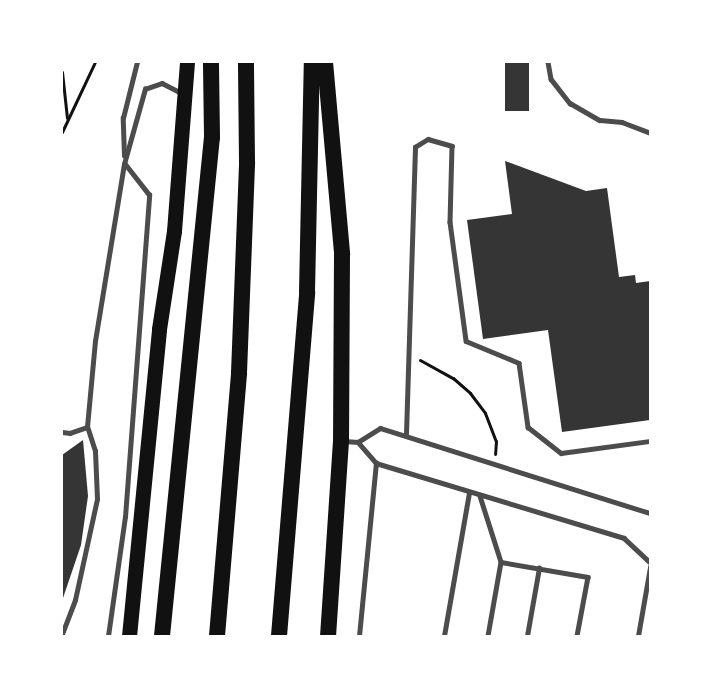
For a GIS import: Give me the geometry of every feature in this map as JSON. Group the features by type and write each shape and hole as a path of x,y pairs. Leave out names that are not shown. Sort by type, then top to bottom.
{"highway":[{"path":"162,636 212,137 211,62"},
{"path":"217,636 239,373 247,162 246,62"},
{"path":"279,636 308,292 312,62"},
{"path":"325,62 342,254 349,441 328,636"}],"main road":[{"path":"129,636 186,96 187,62"}],"lane":[{"path":"108,636 125,517 149,195 124,164 123,118 137,62"},
{"path":"548,62 552,79 570,103 600,120 622,122 651,132"},
{"path":"62,634 75,600 97,499 95,451 87,427 95,341 124,164 145,89 162,83 186,96"},
{"path":"406,434 415,147 428,140 452,146 450,222 466,341 519,363 528,427 561,453 651,441"},
{"path":"62,432 70,434 87,427"},
{"path":"651,513 406,434 380,428 349,441 376,463 624,538 651,562"},
{"path":"359,636 376,463"},
{"path":"444,636 469,493"},
{"path":"480,496 501,561 488,636"},
{"path":"501,561 588,577 578,636"},
{"path":"638,636 651,567"},
{"path":"527,636 539,568"}],"path":[{"path":"62,132 95,62"},
{"path":"62,72 67,120"},
{"path":"409,355 431,364 470,393 485,413 496,441 495,462"}],"building":[{"path":"505,62 529,62 529,111 505,111"},
{"path":"505,161 586,191 607,188 619,277 635,275 636,283 650,281 650,420 562,432 548,330 483,339 467,220 512,214"},
{"path":"83,440 88,496 81,545 62,601 62,455"}]}
